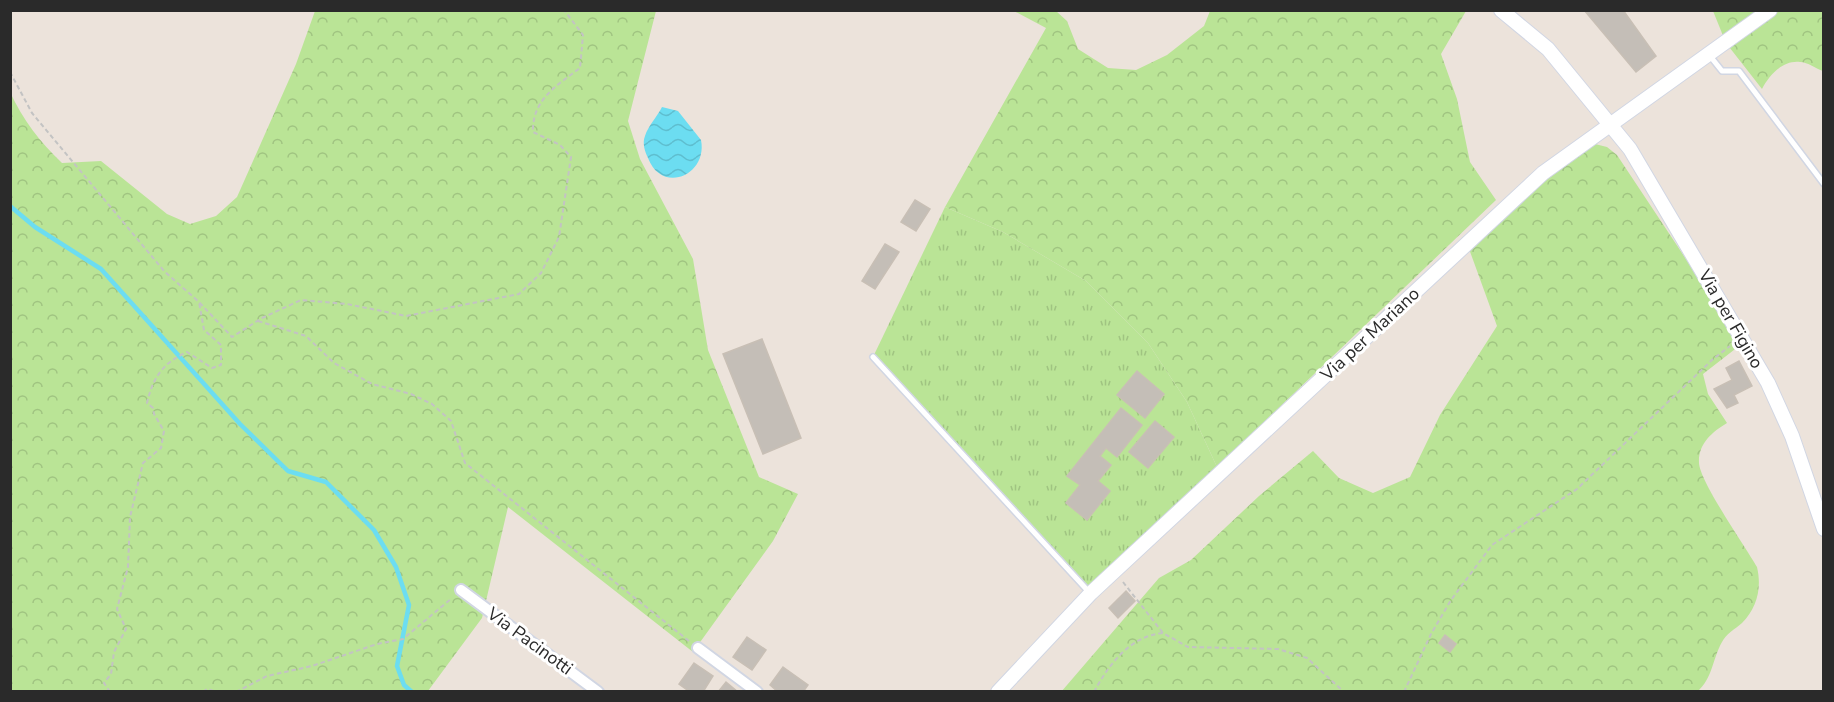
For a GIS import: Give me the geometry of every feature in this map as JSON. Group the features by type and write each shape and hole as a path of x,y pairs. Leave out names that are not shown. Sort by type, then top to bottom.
{"street":[{"name":"Via per Figino","path":"1501,10 1548,49 1630,149 1768,383 1792,435 1824,529"},
{"name":"Via per Mariano","path":"998,692 1090,592 1544,173 1770,10"},
{"name":"Via Pacinotti","path":"461,590 598,692"},
{"path":"698,648 757,692"}],"lane":[{"path":"1709,55 1722,71 1739,71 1824,184"},
{"path":"873,357 1090,592"}],"path":[{"path":"10,72 32,113 164,271 199,302 232,337 258,321 301,300 346,304 406,316 519,294 541,273 559,237 571,157 560,145 533,132 532,115 549,91 580,68 583,35 564,10"},
{"path":"110,692 104,683 111,674 114,652 126,629 117,609 128,567 130,517 143,464 161,448 164,431 153,408 147,403 152,385 170,360 187,352 212,368 221,365 221,345 204,330 199,302"},
{"path":"258,321 306,336 334,363 372,384 411,394 432,405 451,421 465,463 698,648"},
{"path":"1404,692 1417,669 1431,634 1452,600 1492,545 1577,489 1712,360 1743,338"},
{"path":"1114,571 1163,633 1188,647 1278,649 1307,658 1344,692"},
{"path":"236,692 267,676 403,639 461,590"},
{"path":"1094,692 1103,675 1128,647 1147,634 1163,633"},
{"path":"202,692 207,689 218,692"}],"green space":[{"path":"315,11 656,11 628,121 640,159 693,259 708,350 759,477 798,494 773,541 693,652 508,507 482,618 428,691 11,691 10,92 33,130 62,163 101,161 167,214 190,224 216,216 237,197 296,64"},
{"path":"1014,11 1056,11 1067,21 1078,49 1108,68 1136,70 1167,55 1204,26 1210,11 1466,11 1441,54 1457,99 1470,162 1496,200 1217,467 1187,402 1148,343 1086,281 1003,232 945,207 1046,28"},
{"path":"1713,11 1823,11 1823,71 1803,62 1788,63 1768,79 1762,89 1726,43"},
{"path":"1595,144 1607,147 1617,155 1690,265 1739,346 1703,374 1708,394 1727,423 1716,430 1703,444 1699,463 1701,472 1715,499 1757,567 1759,582 1755,604 1742,623 1724,639 1702,687 1697,692 1061,692 1159,578 1191,560 1259,496 1313,451 1339,478 1373,493 1410,477 1440,415 1497,326 1468,246 1584,146"},
{"path":"945,207 1003,232 1086,281 1148,343 1187,402 1217,467 1087,589 873,357"}],"water":[{"path":"662,107 678,111 701,140 698,163 691,171 673,178 663,176 655,169 645,150 646,132"}],"building":[{"path":"1584,10 1623,10 1656,56 1636,72"},
{"path":"915,200 930,209 916,231 901,222"},
{"path":"885,244 899,252 875,289 862,281"},
{"path":"762,339 801,438 763,454 723,354"},
{"path":"1739,361 1752,386 1734,395 1738,403 1727,408 1714,389 1732,380 1726,368"},
{"path":"1137,371 1164,394 1145,418 1117,395"},
{"path":"1121,408 1142,425 1117,457 1106,448 1100,456 1111,465 1098,481 1110,491 1087,520 1066,503 1080,485 1067,476"},
{"path":"1155,421 1174,437 1148,468 1129,452"},
{"path":"1126,591 1135,601 1118,618 1109,608"},
{"path":"1445,635 1456,644 1450,652 1439,643"},
{"path":"747,637 766,650 752,670 733,657"},
{"path":"694,663 713,676 703,692 690,692 679,684"},
{"path":"783,667 808,685 803,692 778,692 770,685"},
{"path":"726,682 738,692 718,692"}],"waterway":[{"path":"10,206 35,227 101,269 240,424 288,471 326,482 374,530 396,567 409,605 397,666 404,685 412,692"}]}
